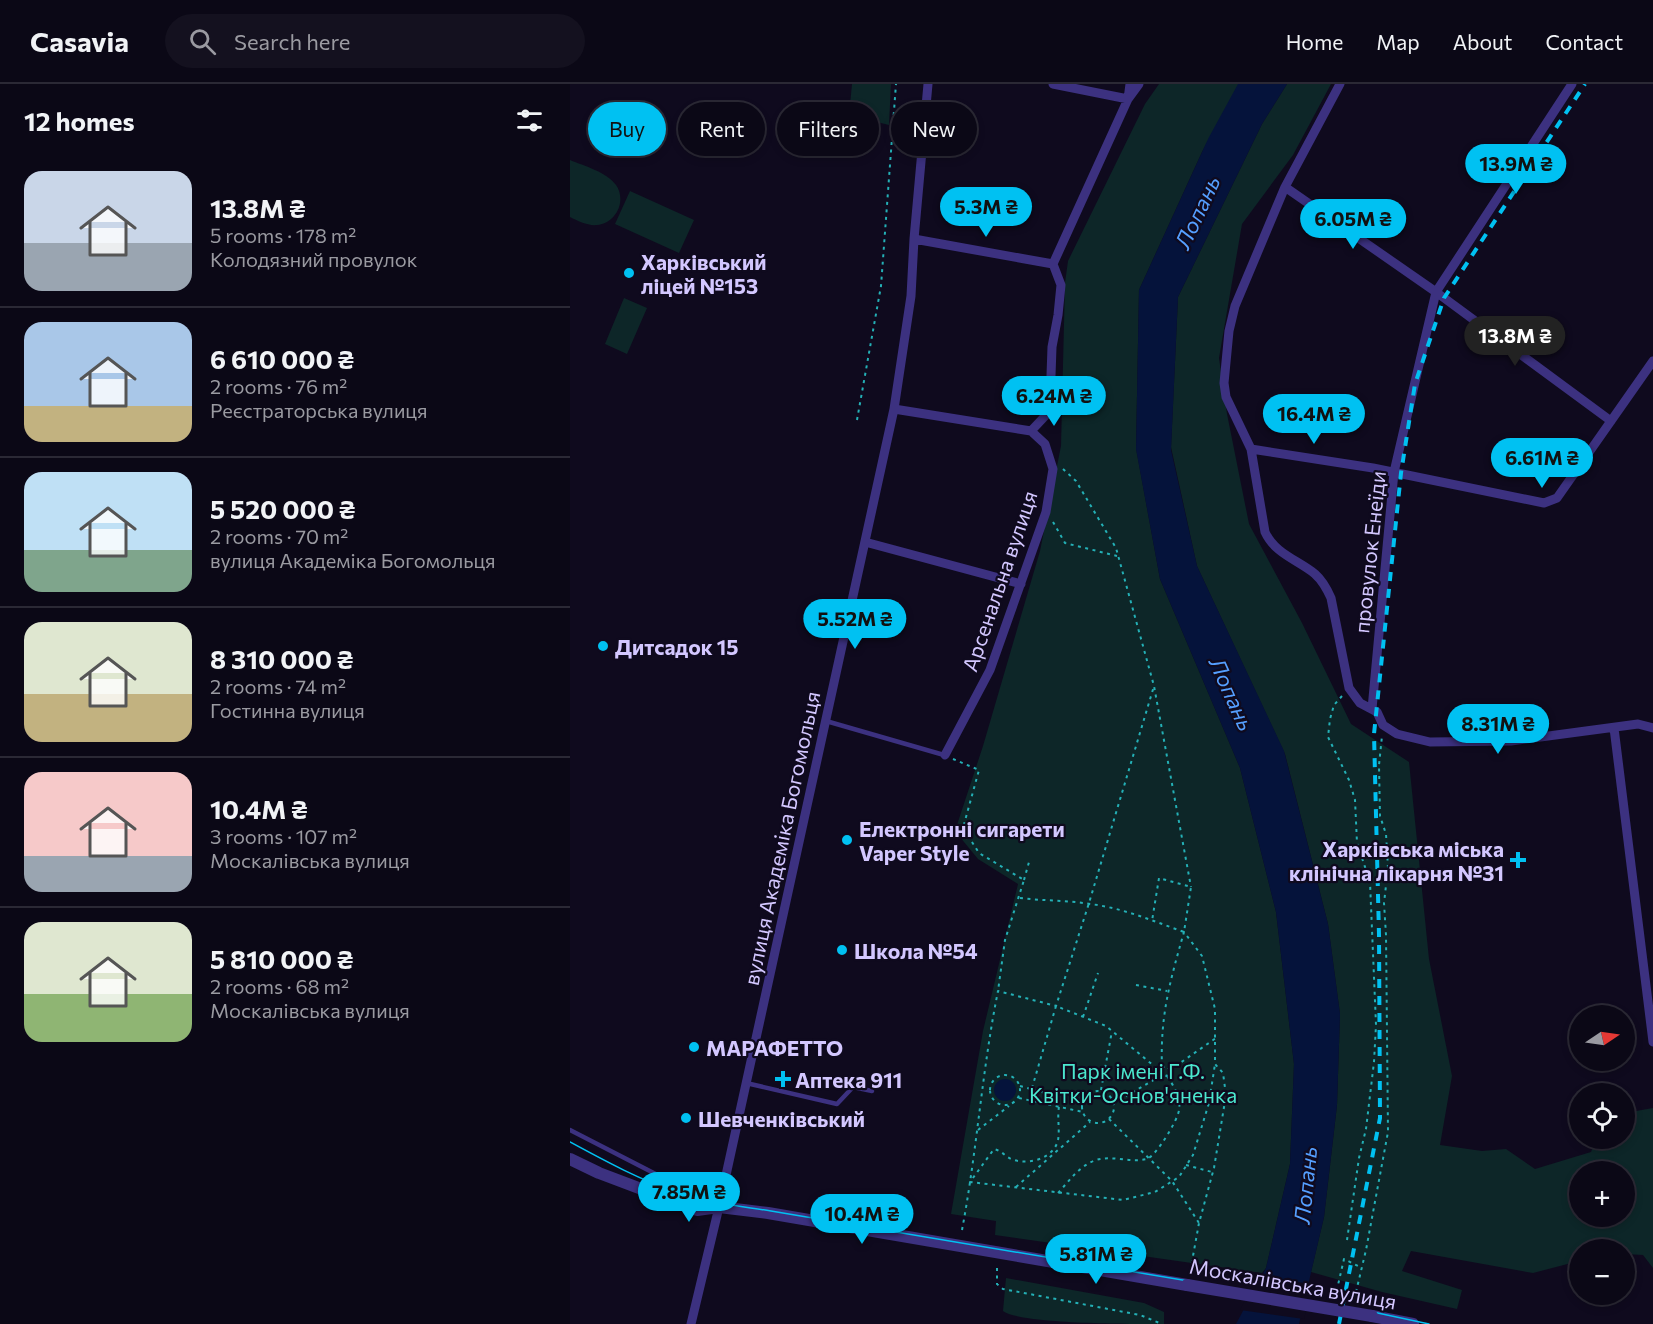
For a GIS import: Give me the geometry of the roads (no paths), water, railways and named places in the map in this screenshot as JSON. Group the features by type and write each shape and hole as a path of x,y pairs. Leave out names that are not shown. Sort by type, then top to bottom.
{"street":[{"name":"вулиця Академіка Богомольця","path":"691,1324 719,1207 894,409 911,296 928,84"},
{"path":"1053,84 1128,99"},
{"path":"1128,99 1130,84"},
{"path":"894,409 1031,431 1047,414 1050,404 1052,347 1061,285 1053,264 1128,99 1139,84"},
{"path":"1340,84 1285,186 1235,306 1229,331 1224,383 1226,397 1251,449 1265,532 1270,542 1278,550 1316,575 1325,585 1331,598 1349,688 1360,703 1377,712 1383,725 1397,734 1430,742 1511,741 1638,724 1653,728"},
{"name":"провулок Енеїди","path":"1369,708 1394,472 1436,292 1572,84"},
{"path":"1285,186 1436,292 1611,421"},
{"path":"914,239 1053,264"},
{"path":"1251,449 1394,472 1544,503 1557,498 1653,361"},
{"name":"Арсенальна вулиця","path":"945,755 990,670 1047,512 1053,469 1045,444 1031,431"},
{"path":"865,542 1021,584"},
{"path":"1614,728 1653,1042"},
{"name":"Москалівська вулиця","path":"570,1159 697,1210 719,1207 768,1213 1413,1324"}],"lane":[{"path":"826,721 945,755"},
{"path":"746,1083 837,1104 853,1087 872,1091"},
{"path":"570,1130 719,1207"}],"water":[{"name":"Лопань","path":"1238,84 1287,84 1262,124 1178,297 1171,450 1197,566 1284,751 1328,924 1340,1014 1337,1105 1324,1217 1299,1324 1236,1324 1266,1268 1290,1164 1294,1064 1276,912 1240,768 1160,579 1136,449 1139,290 1208,139"},
{"path":"1005,1079 1013,1082 1016,1090 1013,1098 1005,1101 997,1098 994,1090 997,1082"}],"tram line":[{"path":"570,1142 651,1183 713,1202 1373,1312 1429,1324"}],"railway":[{"path":"1339,1324 1380,1118 1379,935 1374,734 1401,473 1415,384 1444,298 1585,84"}],"place":[{"name":"Харківський ліцей №153","path":"629,273"},
{"name":"Дитсадок 15","path":"603,646"},
{"name":"Електронні сигарети Vaper Style","path":"847,840"},
{"name":"Харківська міська клінічна лікарня №31","path":"1518,860"},
{"name":"Школа №54","path":"842,950"},
{"name":"МАРАФЕТТО","path":"694,1047"},
{"name":"Аптека 911","path":"783,1079"},
{"name":"Шевченківський","path":"686,1118"}],"park label":[{"name":"Парк імені Г.Ф. Квітки-Основ'яненка","path":"1133,1082"}]}
